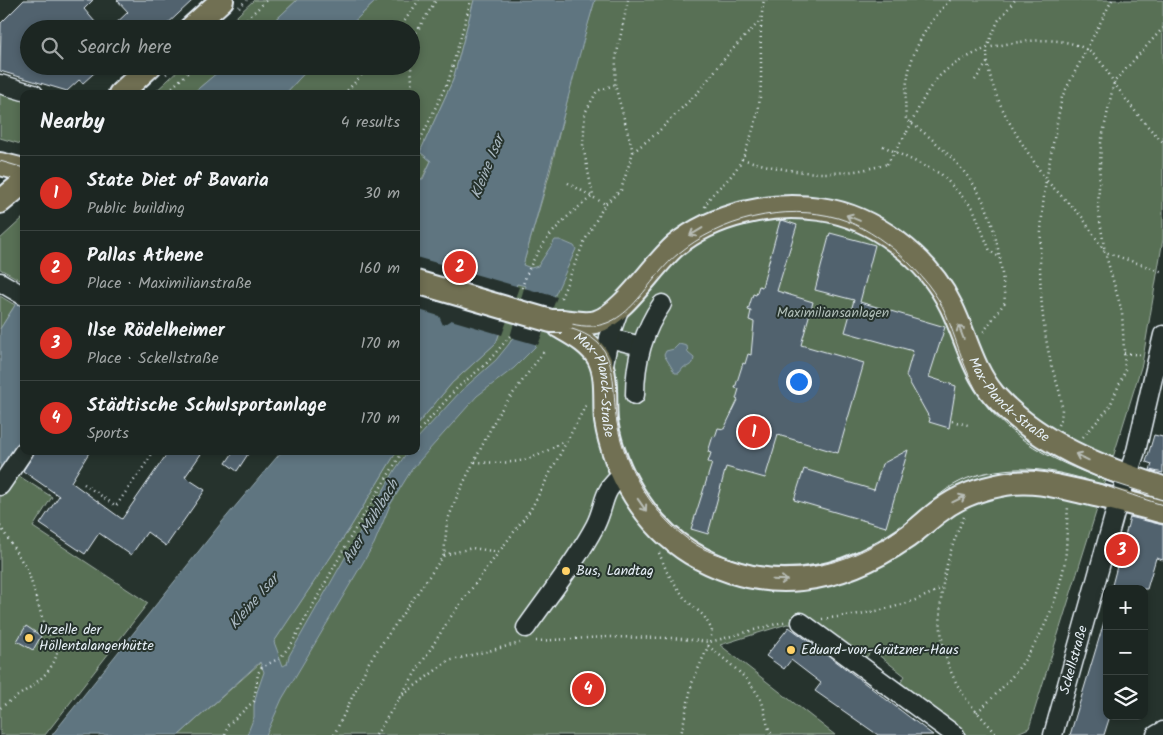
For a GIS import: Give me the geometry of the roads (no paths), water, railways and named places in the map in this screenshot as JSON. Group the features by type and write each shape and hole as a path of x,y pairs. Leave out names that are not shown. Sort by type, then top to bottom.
{"main road":[{"path":"200,20 222,0"},
{"path":"124,90 140,75"},
{"path":"0,164 20,169"},
{"path":"0,202 20,185"},
{"name":"Max-Planck-Straße","path":"558,323 596,322 607,318 620,307 675,246 709,225 746,212 772,208 798,207 841,213 863,222 893,240 932,276 952,307 979,374 1003,403 1026,424 1059,446 1127,476 1163,488"},
{"path":"420,283 558,323"},
{"name":"Max-Planck-Straße","path":"558,323 594,351 603,369 606,422 616,457 637,499 655,523 690,552 732,571 774,580 816,578 851,569 882,554 958,499 996,486 1015,482 1044,484 1119,500 1163,512"}],"street":[{"path":"0,84 20,90"},
{"path":"0,282 20,294"},
{"path":"635,396 635,374 642,346 654,314 662,304"},
{"path":"603,369 609,338 620,307"},
{"path":"609,338 642,346"},
{"name":"Sckellstraße","path":"1053,735 1119,500 1136,451 1163,341"},
{"path":"0,486 21,455"},
{"path":"528,637 595,525 610,485 624,474"},
{"path":"804,621 955,735"},
{"path":"1156,735 1163,731"}],"water":[{"path":"297,0 377,0 356,20 276,20"},
{"path":"474,0 595,0 523,265 531,268 538,266 555,240 560,240 574,246 576,249 555,295 535,347 514,368 477,396 412,469 390,505 374,544 282,699 266,735 247,735 254,717 254,705 264,672 260,662 179,735 52,735 222,522 279,455 395,455 350,528 274,642 283,666 287,664 289,656 405,455 420,455 420,436 461,391 496,360 509,344 516,332 526,286 517,284 496,343 452,383 420,421 420,179 423,179 431,161 420,152 453,80"},
{"path":"214,75 303,75 289,90 197,90"},
{"path":"20,297 20,444 0,471 0,329"},
{"path":"679,344 687,346 688,353 694,358 693,363 684,367 679,373 675,373 664,355 666,351 674,349"}],"tram line":[{"path":"0,161 20,167"},
{"path":"572,324 591,326 607,323 621,316 678,254 695,242 733,223 754,217 797,212 838,218 854,224 886,244 915,269 928,284 946,314 975,388 990,410 1006,426 1024,440 1063,463 1105,480 1149,494"},
{"path":"420,287 567,328 584,334 598,343 609,360 621,440 634,474 643,490 665,519 678,532 702,548 730,558 758,566 781,568 803,568 846,558 886,538 956,484 967,478 996,471 1018,469 1060,473 1163,505"}],"place":[{"name":"Pallas Athene","path":"460,267"},
{"name":"State Diet of Bavaria","path":"754,432"},
{"name":"Ilse Rödelheimer","path":"1122,550"},
{"name":"Bus, Landtag","path":"566,571"},
{"name":"Urzelle der Höllentalangerhütte","path":"29,638"},
{"name":"Eduard-von-Grützner-Haus","path":"791,650"},
{"name":"Städtische Schulsportanlage","path":"588,689"}],"water label":[{"name":"Kleine Isar","path":"488,167"},
{"name":"Auer Mühlbach","path":"371,522"},
{"name":"Kleine Isar","path":"254,602"}],"park label":[{"name":"Maximiliansanlagen","path":"833,313"}]}
